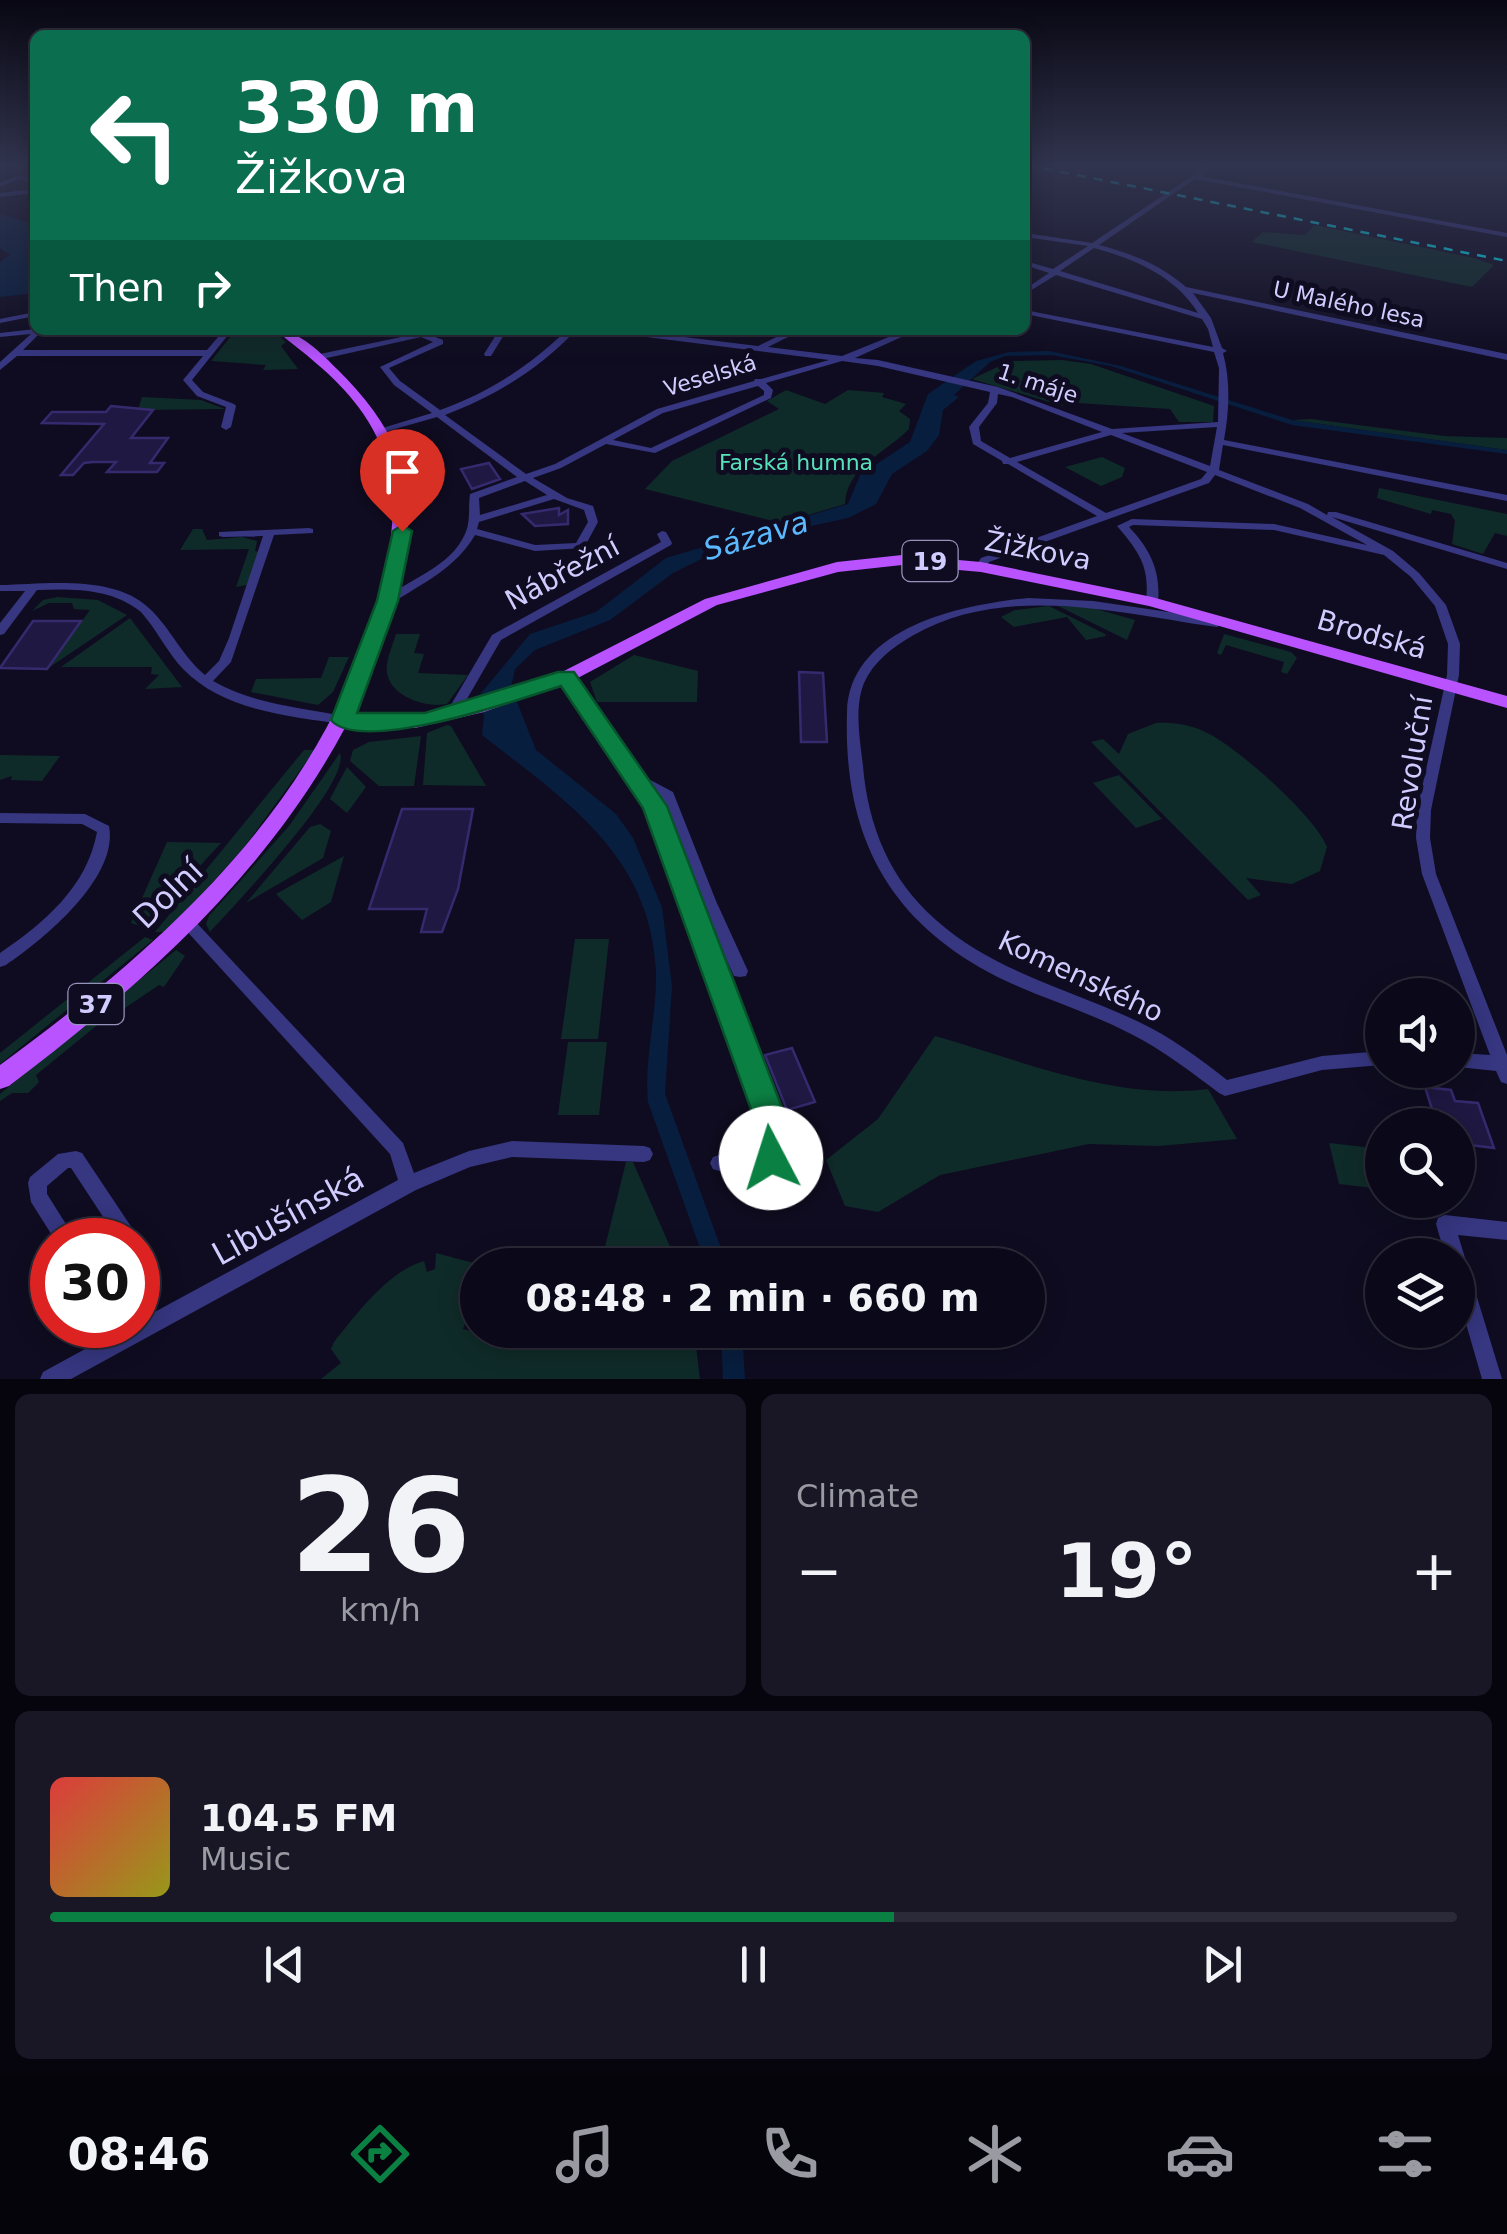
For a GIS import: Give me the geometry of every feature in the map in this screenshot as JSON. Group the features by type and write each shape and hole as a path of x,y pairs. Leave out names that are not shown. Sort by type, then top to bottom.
{"main road":[{"name":"Dolní","path":"0,1079 123,982 188,923 280,822 312,777 343,720 388,601 403,514 399,476 381,430 357,396 318,357 289,335"},
{"name":"Žižkova","path":"343,720 398,723 478,708 566,677 711,602 817,572 889,561 981,567 1147,607 1222,620"},
{"name":"Brodská","path":"1222,620 1507,702"}],"street":[{"path":"1030,289 1119,229"},
{"path":"1477,229 1507,235"},
{"path":"981,567 985,560 1205,481 1214,471 1221,442 1224,350 1208,318 1183,289 1150,262 1094,246 1030,236"},
{"path":"1030,265 1208,318"},
{"name":"U Malého lesa","path":"1183,289 1507,357"},
{"path":"1030,313 1224,350"},
{"path":"0,321 30,315"},
{"path":"0,335 30,334"},
{"path":"0,367 35,335"},
{"path":"224,335 186,380 200,394 232,406 226,427"},
{"path":"318,357 417,335"},
{"path":"424,335 440,342 384,366 392,376 528,479 592,514 580,546 535,548 476,525"},
{"path":"488,354 500,335"},
{"path":"381,430 440,415 523,377 567,335"},
{"name":"1. máje","path":"686,335 843,358 991,388 1214,471"},
{"path":"759,348 787,335"},
{"name":"Veselská","path":"476,525 474,496 528,479 660,411 843,358 900,335"},
{"path":"16,353 208,353"},
{"path":"605,441 652,451 768,396 769,390 758,381"},
{"path":"991,388 997,393 972,434 980,447 1106,516"},
{"path":"1006,462 1052,445 1114,432 1179,423 1223,424"},
{"path":"1221,442 1507,498"},
{"name":"Revoluční","path":"1214,471 1304,506 1389,553 1415,575 1440,606 1454,644 1423,838 1429,874 1505,1068"},
{"path":"388,601 459,554 476,525 554,496"},
{"path":"1304,506 1507,566"},
{"name":"Žižkova","path":"1147,607 1155,578 1151,562 1122,526 1132,522 1274,527 1389,553"},
{"path":"222,534 309,531"},
{"path":"205,681 224,662 269,534"},
{"name":"Nábřežní","path":"451,715 496,638 667,543 662,534"},
{"path":"1389,553 1398,544 1425,541"},
{"path":"0,588 102,590 127,597 154,619 180,658 205,681 242,700 343,720"},
{"path":"0,631 34,588"},
{"name":"Komenského","path":"1147,607 1026,603 940,621 883,645 867,663 854,699 858,800 871,840 895,884 928,923 958,946 1030,987 1162,1042 1225,1088 1322,1063 1365,1059"},
{"path":"566,677 655,806 773,1126 771,1158 762,1165 720,1164"},
{"path":"634,778 668,795 740,971"},
{"path":"0,818 85,819 100,825 103,838 73,898 40,934 0,961"},
{"name":"Libušínská","path":"160,1311 409,1184 397,1149 188,923"},
{"path":"1475,1063 1505,1068"},
{"path":"409,1184 469,1159 512,1149 644,1154"},
{"path":"52,1218 38,1196 37,1183 64,1160 76,1160 115,1218"},
{"path":"1450,1238 1445,1224 1507,1231"},
{"path":"1475,1322 1492,1379"},
{"name":"Libušínská","path":"50,1379 94,1348"}],"green space":[{"path":"1310,229 1335,229 1494,265 1472,287 1252,242 1263,232 1305,235"},
{"path":"232,335 278,335 286,342 281,346 298,369 263,370 266,365 211,361"},
{"path":"1010,361 1091,364 1214,406 1213,422 1179,422 1170,409 1062,402 1063,406 972,379"},
{"name":"Farská humna","path":"786,390 825,404 848,390 884,393 882,397 906,404 899,411 910,419 909,429 859,471 847,491 845,504 781,523 645,489 672,461 779,409 767,401"},
{"path":"142,397 201,400 225,409 138,410"},
{"path":"1292,420 1444,436 1507,438 1507,450"},
{"path":"1102,457 1125,468 1122,477 1101,486 1065,467"},
{"path":"1379,488 1507,514 1507,536 1495,533 1483,554 1452,544 1455,521 1451,514 1432,510 1431,514 1377,498"},
{"path":"193,529 202,529 207,540 242,537 257,541 255,551 259,552 247,585 236,587 249,549 180,550"},
{"path":"43,600 98,600 127,615 47,669 90,610 74,609 72,603 49,603 32,611"},
{"path":"1049,606 1106,636 1086,640 1067,617 1014,627 1001,617 1015,610"},
{"path":"1058,606 1089,607 1135,620 1127,640"},
{"path":"130,618 182,687 145,689 159,675 151,674 152,667 61,667"},
{"path":"396,634 420,634 414,653 424,654 418,673 468,675 447,704 411,699 395,689 387,663"},
{"path":"1224,634 1291,652 1297,658 1287,674 1281,672 1284,662 1226,645 1221,655 1217,653"},
{"path":"634,655 698,671 697,702 597,702 590,682"},
{"path":"329,657 349,657 333,692 318,705 251,692 256,679 321,678"},
{"path":"1156,723 1184,725 1209,734 1275,785 1308,819 1327,847 1320,871 1292,884 1246,878 1261,895 1248,900 1091,742 1103,739 1119,754 1128,734"},
{"path":"447,725 486,786 423,785 427,733"},
{"path":"421,736 414,786 379,786 350,761 353,750 369,742"},
{"path":"304,750 315,750 245,846 168,932 155,932"},
{"path":"340,753 339,768 310,816 210,932 206,924 209,916 289,826"},
{"path":"0,755 60,756 42,781 11,780 12,776 0,780"},
{"path":"347,767 366,787 347,813 330,799"},
{"path":"1119,775 1162,819 1136,828 1093,783"},
{"path":"320,824 331,831 323,858 246,903 310,827"},
{"path":"167,842 221,843 144,927 131,923"},
{"path":"344,856 331,902 302,920 276,894"},
{"path":"145,937 153,940 0,1064 0,1053"},
{"path":"575,939 609,939 598,1039 561,1039"},
{"path":"176,950 185,956 164,987 159,985 119,1012 116,1023 101,1022 36,1075 39,1082 28,1093 12,1093 0,1101 0,1094"},
{"path":"935,1036 1104,1084 1173,1091 1208,1089 1237,1139 1159,1146 1089,1144 940,1175 878,1212 845,1206 826,1160 878,1119"},
{"path":"568,1042 607,1042 599,1115 558,1115"},
{"path":"1329,1143 1365,1147 1365,1187 1339,1184"},
{"path":"626,1162 633,1162 671,1248 605,1248"},
{"path":"436,1253 460,1259 460,1348 696,1348 700,1379 321,1379 341,1363 331,1349 334,1342 385,1284 424,1261 427,1272 435,1269"}],"water":[{"path":"0,229 30,229 30,294 0,297 0,262 10,255 0,248"},
{"name":"Sázava","path":"1049,351 1121,366 1292,420 1507,450 1507,454 1292,425 1111,366 1051,355 1005,356 990,362 954,395 959,397 943,410 939,435 927,451 892,474 876,504 848,518 734,543 673,573 610,620 535,650 515,669 511,687 536,750 616,814 633,838 662,907 672,986 665,1094 721,1248 700,1248 648,1102 656,972 651,931 639,895 599,834 544,783 482,735 484,716 477,698 530,634 596,612 666,558 848,504 860,475 910,442 928,394 976,361 1009,352"},
{"path":"722,1348 743,1348 745,1379 723,1379"}],"building":[{"path":"111,406 153,410 131,438 168,438 150,463 164,463 157,472 107,472 116,462 84,463 73,475 61,475 104,424 42,423 52,412 106,412"},
{"path":"489,463 500,479 472,489 461,469"},
{"path":"559,508 559,515 568,510 568,524 535,526 522,514"},
{"path":"33,621 81,621 47,669 0,668"},
{"path":"799,672 823,673 827,742 801,742"},
{"path":"402,809 473,809 458,889 442,932 421,932 427,909 369,909"},
{"path":"792,1048 815,1102 787,1110 765,1055"},
{"path":"1425,1088 1451,1090 1455,1101 1478,1103 1494,1148 1475,1146 1475,1108 1432,1108"}],"railway":[{"path":"1349,229 1507,261"}],"route":[{"path":"402,531 388,601 343,720 426,720 478,708 566,677 618,758 655,806 773,1126 771,1158"}]}
